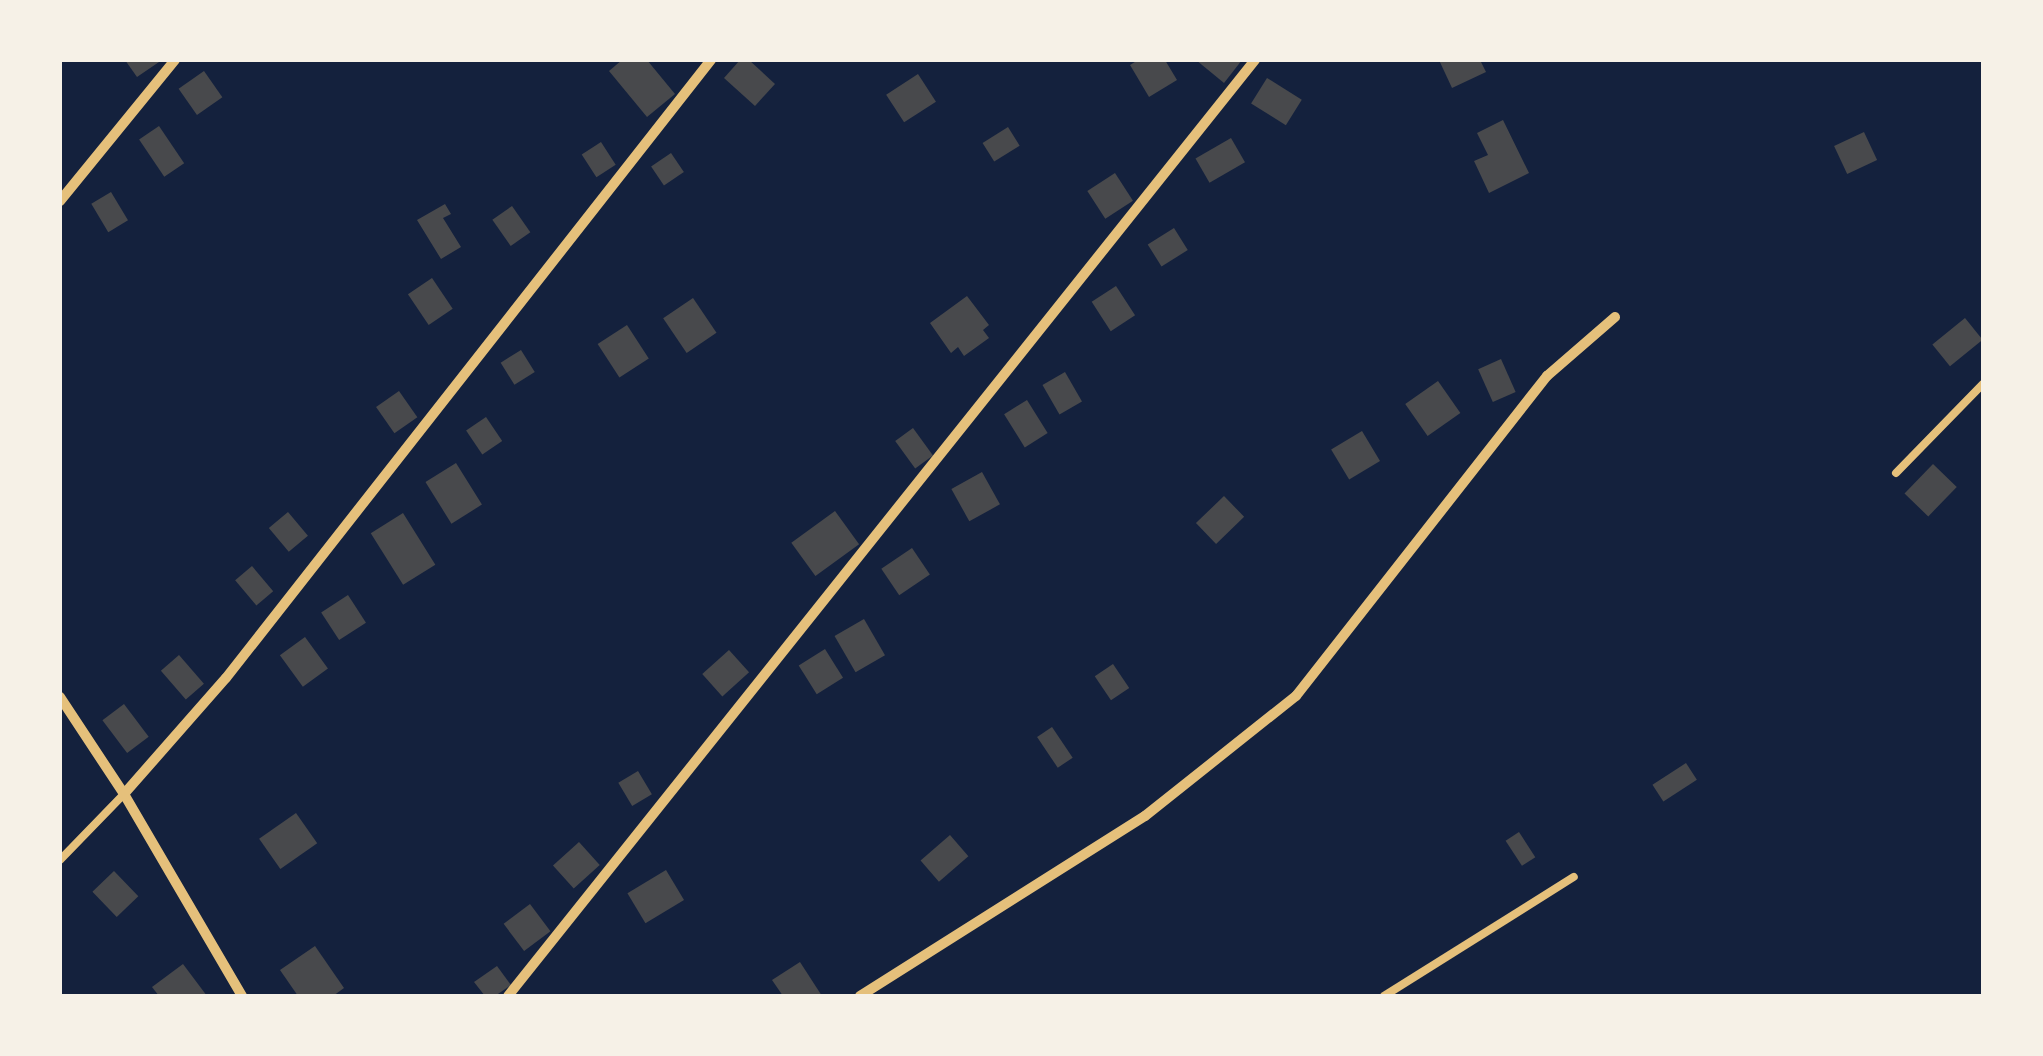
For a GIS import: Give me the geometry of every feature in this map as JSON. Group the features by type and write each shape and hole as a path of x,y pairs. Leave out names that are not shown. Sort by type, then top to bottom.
{"street":[{"path":"60,202 175,60"},
{"path":"124,794 238,663 710,60"},
{"path":"508,996 1255,60"},
{"path":"860,996 1145,816 1296,696 1547,376 1615,317"},
{"path":"60,697 124,794 242,996"}],"lane":[{"path":"1896,473 1983,384"},
{"path":"60,860 124,794"},
{"path":"1384,996 1574,877"}],"building":[{"path":"125,60 162,60 137,77"},
{"path":"622,60 647,60 675,94 647,117 609,71"},
{"path":"740,60 749,60 775,84 755,106 724,78"},
{"path":"1138,60 1165,60 1177,80 1149,97 1130,65"},
{"path":"1196,60 1242,60 1224,83"},
{"path":"1439,60 1480,60 1486,72 1452,88"},
{"path":"204,71 222,97 197,115 179,89"},
{"path":"918,74 936,102 904,122 886,95"},
{"path":"1267,78 1302,100 1286,125 1251,103"},
{"path":"1503,120 1529,173 1489,193 1474,161 1488,155 1477,133"},
{"path":"159,126 184,163 164,177 139,139"},
{"path":"1008,127 1020,146 994,162 983,143"},
{"path":"1864,132 1877,160 1847,174 1834,146"},
{"path":"1231,138 1245,162 1209,183 1195,158"},
{"path":"601,142 616,165 596,177 582,155"},
{"path":"671,153 684,172 664,185 651,166"},
{"path":"1115,173 1133,201 1105,219 1087,191"},
{"path":"111,192 128,220 108,232 91,204"},
{"path":"445,204 451,214 443,218 461,247 441,259 417,220"},
{"path":"512,206 530,232 511,246 492,220"},
{"path":"1174,228 1188,250 1161,266 1148,244"},
{"path":"432,278 453,309 429,325 408,294"},
{"path":"1116,286 1135,315 1111,331 1092,302"},
{"path":"967,296 989,325 983,330 989,338 964,356 958,347 951,353 930,323"},
{"path":"693,298 716,333 687,353 663,318"},
{"path":"1965,318 1983,340 1950,366 1932,344"},
{"path":"627,325 649,359 619,378 598,344"},
{"path":"521,350 535,372 514,385 501,363"},
{"path":"1501,359 1516,392 1493,402 1478,369"},
{"path":"1065,372 1082,401 1059,414 1042,385"},
{"path":"1438,381 1460,413 1428,436 1405,404"},
{"path":"399,391 417,417 394,433 376,407"},
{"path":"1027,400 1048,433 1025,447 1004,414"},
{"path":"486,417 502,441 482,454 466,430"},
{"path":"913,428 933,456 915,468 895,441"},
{"path":"1362,431 1380,461 1349,480 1331,450"},
{"path":"456,463 482,505 451,524 425,482"},
{"path":"1933,464 1957,487 1928,516 1905,493"},
{"path":"982,472 1000,504 969,521 951,489"},
{"path":"1224,496 1244,517 1216,544 1196,523"},
{"path":"835,511 859,544 815,576 791,543"},
{"path":"288,512 308,536 289,552 269,528"},
{"path":"403,513 435,565 403,585 371,533"},
{"path":"912,548 930,575 899,595 881,569"},
{"path":"252,566 273,591 256,605 235,580"},
{"path":"348,595 366,623 339,640 321,612"},
{"path":"864,619 885,655 856,672 835,636"},
{"path":"305,637 328,669 303,687 280,655"},
{"path":"825,649 843,678 817,694 799,665"},
{"path":"729,650 749,672 722,696 702,674"},
{"path":"179,655 204,684 186,699 161,671"},
{"path":"1113,664 1129,688 1111,700 1095,676"},
{"path":"124,704 149,737 127,753 102,720"},
{"path":"1052,727 1073,758 1058,768 1037,737"},
{"path":"1686,763 1697,780 1663,802 1652,785"},
{"path":"638,771 652,794 632,806 618,783"},
{"path":"296,813 317,843 280,869 259,839"},
{"path":"1519,832 1535,857 1522,866 1506,841"},
{"path":"950,835 968,856 939,882 921,861"},
{"path":"579,842 600,865 574,888 553,865"},
{"path":"666,870 684,900 645,923 627,893"},
{"path":"114,871 138,896 117,917 92,892"},
{"path":"530,904 550,931 524,951 504,924"},
{"path":"315,946 344,988 333,996 298,996 280,970"},
{"path":"800,962 822,996 783,996 772,980"},
{"path":"183,964 207,996 159,996 152,987"},
{"path":"497,966 511,985 495,996 485,996 474,982"}]}
